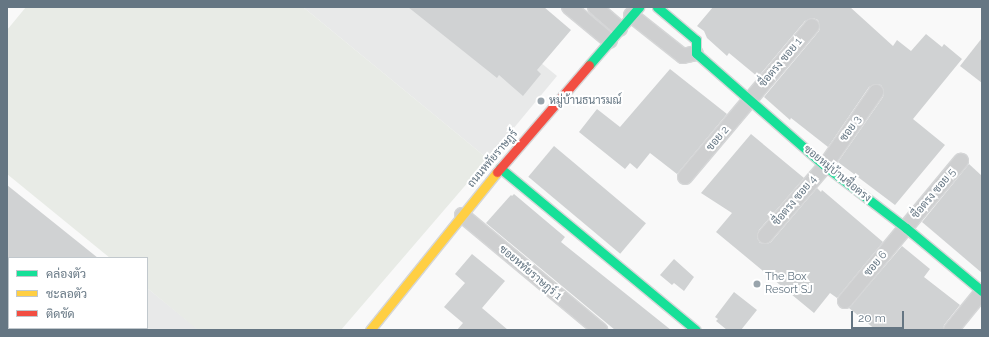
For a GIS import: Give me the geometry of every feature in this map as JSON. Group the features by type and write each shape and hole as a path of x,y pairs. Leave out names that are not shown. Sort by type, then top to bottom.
{"street":[{"path":"569,7 610,41"},
{"path":"594,7 620,29"},
{"path":"635,11 683,56 696,53 696,40 657,7"},
{"name":"ถนนหทัยราษฎร์","path":"370,330 500,168 635,11"},
{"name":"ซื่อตรง ซอย 1","path":"750,100 812,26"},
{"name":"ซอยหมู่บ้านซื่อตรง","path":"696,53 825,166 906,228 982,291"},
{"name":"ซอย 3","path":"825,166 876,92"},
{"name":"ซอย 2","path":"685,177 750,100"},
{"name":"ซื่อตรง ซอย 5","path":"906,228 962,161"},
{"name":"ซื่อตรง ซอย 4","path":"765,236 825,166"},
{"path":"500,168 696,330"},
{"name":"ซอยหทัยราษฎร์ 1","path":"462,215 600,330"},
{"name":"ซอย 6","path":"845,301 906,228"},
{"path":"951,330 982,291"}],"shaded area":[{"path":"26,7 303,7 488,159 341,330 198,330 148,289 148,257 109,257 7,174 7,30"},
{"path":"303,7 473,7 557,76 488,159"},
{"path":"148,289 199,330 95,330 148,329"}],"building":[{"path":"408,7 544,7 571,30 537,70 541,74 523,96 499,75 497,78"},
{"path":"713,7 850,7 893,46 897,40 911,51 926,34 942,47 944,44 962,59 913,119 945,145 895,205 838,162 883,97 884,92 881,85 876,84 869,87 828,147 791,118 790,120 764,97 819,31 820,27 818,20 813,18 805,21 758,77 729,53 727,56 707,38 704,31 697,26"},
{"path":"982,38 982,83 960,66"},
{"path":"670,69 727,114 677,174 650,153 637,169 630,163 625,169 579,132 597,109 620,127"},
{"path":"751,134 804,178 759,230 757,238 760,243 767,244 771,242 817,188 821,192 822,190 883,242 837,298 830,293 814,313 716,232 732,213 701,193"},
{"path":"554,146 646,223 620,254 528,177"},
{"path":"969,164 982,176 982,273 922,222"},
{"path":"7,185 97,257 8,257 7,258"},
{"path":"514,194 565,237 561,242 671,330 615,330 486,223 511,195 512,196"},
{"path":"902,246 930,269 924,277 960,305 944,325 943,330 876,330 849,308"},
{"path":"472,254 505,281 482,308 508,330 457,330 463,323 444,307 465,283 455,274"},
{"path":"674,259 694,277 684,291 674,283 672,285 660,275"},
{"path":"734,292 757,310 741,330 727,330 716,321 718,319 715,317"}],"traffic: fast":[{"path":"589,65 639,7"},
{"path":"657,7 696,40 696,53 825,166 906,228 982,291"},
{"path":"500,168 696,330"}],"traffic: slow":[{"path":"370,330 497,172"}],"traffic: jam":[{"path":"497,172 589,65"}],"place":[{"name":"หมู่บ้านธนารมณ์","path":"541,101"},
{"name":"The Box Resort SJ","path":"757,284"}]}
